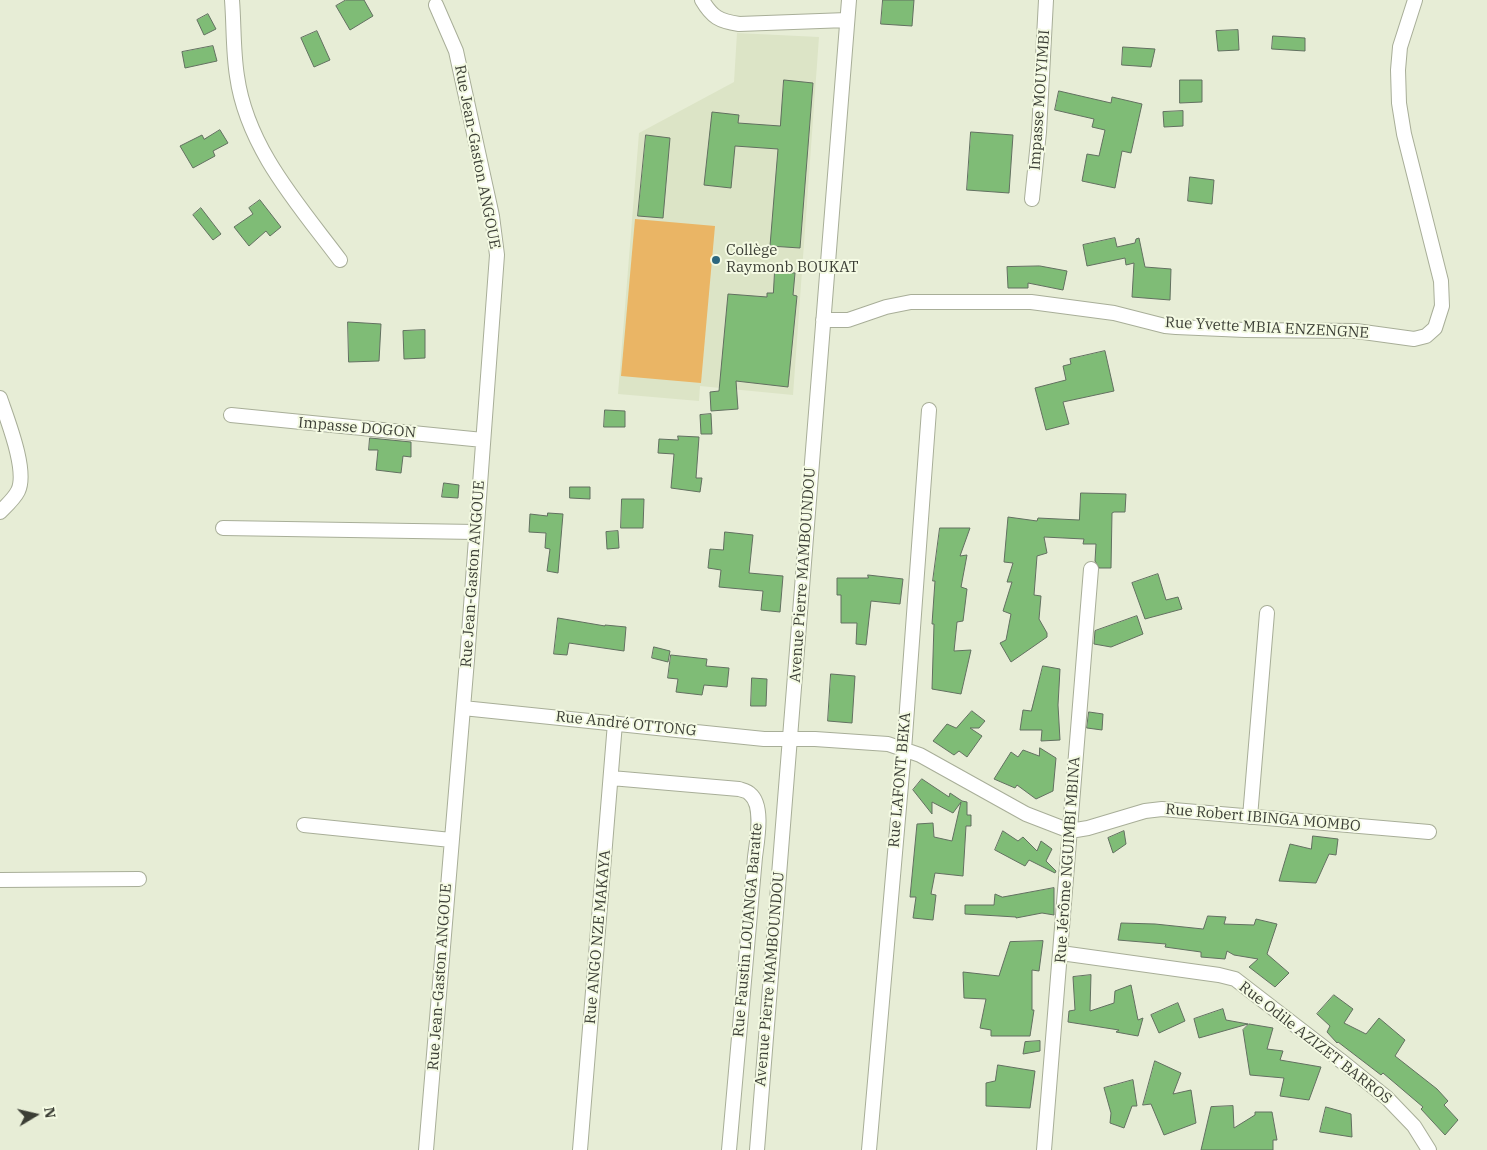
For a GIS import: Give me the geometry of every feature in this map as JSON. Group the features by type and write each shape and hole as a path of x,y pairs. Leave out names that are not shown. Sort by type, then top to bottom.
{"street":[{"path":"232,0 237,76 254,136 272,168 340,260"},
{"path":"702,0 710,13 726,22 739,24 847,20"},
{"name":"Avenue Pierre MAMBOUNDOU","path":"756,1150 849,0"},
{"name":"Impasse MOUYIMBI","path":"1032,199 1039,132 1046,0"},
{"name":"Rue Yvette MBIA ENZENGNE","path":"823,320 848,320 886,307 911,302 1031,302 1114,313 1176,327 1356,331 1414,339 1426,336 1435,328 1442,306 1442,281 1404,134 1399,103 1398,70 1400,47 1415,0"},
{"name":"Rue Jean-Gaston ANGOUE","path":"426,1150 450,840 463,708 497,255 492,216 458,60 450,34 436,5"},
{"path":"0,398 13,436 21,478 17,493 0,512"},
{"name":"Rue LAFONT BEKA","path":"869,1150 904,750 929,410"},
{"name":"Impasse DOGON","path":"231,416 483,440"},
{"path":"223,528 476,532"},
{"name":"Rue Jérôme NGUIMBI MBINA","path":"1044,1150 1091,570"},
{"path":"1250,817 1267,613"},
{"name":"Rue André OTTONG","path":"463,708 764,739 790,740"},
{"name":"Rue ANGO NZE MAKAYA","path":"580,1150 615,724"},
{"path":"790,740 815,739 888,744 920,755 1026,814 1070,831"},
{"name":"Rue Faustin LOUANGA Baratte","path":"611,778 739,789 750,793 756,802 758,819 729,1150"},
{"name":"Rue Robert IBINGA MOMBO","path":"1070,831 1088,828 1145,811 1162,809 1429,832"},
{"path":"304,825 450,840"},
{"path":"0,880 139,879"},
{"name":"Rue Odile AZIZET BARROS","path":"1061,953 1219,974 1235,979 1387,1098 1414,1126 1429,1150"}],"shaded area":[{"name":"Collège Raymonb BOUKAT","path":"737,33 819,37 793,395 700,386 699,401 618,394 639,133 734,82"},
{"path":"635,219 715,226 701,383 621,376"}],"building":[{"path":"346,0 364,0 373,16 350,30 336,6"},
{"path":"883,0 914,0 912,26 881,24"},
{"path":"208,14 216,29 204,35 197,20"},
{"path":"1238,30 1239,50 1218,51 1216,31"},
{"path":"317,31 330,60 314,67 301,38"},
{"path":"1273,36 1305,38 1305,51 1272,49"},
{"path":"213,46 217,61 185,68 182,52"},
{"path":"1123,47 1155,49 1151,67 1122,65"},
{"path":"784,80 813,83 800,248 770,246 778,149 735,146 731,188 704,185 712,112 739,115 738,123 780,126"},
{"path":"1180,80 1202,80 1202,102 1180,103"},
{"path":"1059,91 1111,103 1112,97 1142,104 1131,153 1122,151 1115,188 1082,181 1087,154 1099,156 1105,130 1092,127 1094,119 1055,110"},
{"path":"1183,111 1183,126 1164,127 1163,112"},
{"path":"220,130 228,143 213,151 215,156 193,168 180,146 202,135 204,139"},
{"path":"971,132 1013,135 1009,193 967,190"},
{"path":"646,135 670,138 663,218 638,216"},
{"path":"1190,177 1214,180 1212,204 1188,201"},
{"path":"260,200 281,227 270,236 266,231 249,246 234,227 253,214 249,208"},
{"path":"201,208 221,234 213,240 193,215"},
{"path":"1115,238 1117,247 1135,243 1136,239 1139,238 1145,267 1171,269 1170,300 1132,297 1134,263 1126,265 1125,258 1087,266 1083,245"},
{"path":"1040,266 1067,271 1063,290 1028,283 1028,288 1008,288 1007,267"},
{"path":"775,271 795,273 793,295 797,296 788,387 736,381 738,409 711,411 710,392 719,391 728,294 767,297 767,293 773,293"},
{"path":"348,322 381,324 379,361 349,362"},
{"path":"425,330 425,358 404,359 403,331"},
{"path":"1105,351 1114,391 1063,402 1069,424 1046,430 1035,388 1066,380 1063,366 1071,364 1070,359"},
{"path":"605,410 625,411 625,427 604,427"},
{"path":"711,414 712,434 701,434 700,415"},
{"path":"678,436 699,437 696,478 702,478 700,492 671,488 674,454 658,453 659,439 678,440"},
{"path":"370,438 411,442 411,457 403,456 401,473 376,470 378,450 369,450"},
{"path":"444,483 459,485 458,498 442,497"},
{"path":"570,487 590,487 590,499 570,498"},
{"path":"1081,493 1126,494 1125,512 1112,513 1111,568 1099,568 1095,561 1096,544 1083,544 1084,539 1044,537 1047,553 1037,556 1034,595 1041,596 1039,619 1047,633 1047,637 1011,662 1000,643 1006,640 1011,614 1003,611 1012,582 1007,582 1013,563 1004,562 1008,517 1037,521 1038,518 1079,520"},
{"path":"622,499 644,499 643,528 621,528"},
{"path":"548,513 563,514 558,573 547,571 550,549 545,548 546,533 529,532 530,514 547,516"},
{"path":"940,528 970,528 960,556 967,555 961,587 967,589 963,621 957,622 954,651 971,650 961,694 932,689 934,624 932,624 935,581 933,581"},
{"path":"618,531 619,548 607,549 606,532"},
{"path":"725,532 753,535 749,573 783,576 780,612 761,610 763,591 719,587 721,570 708,568 710,549 723,550"},
{"path":"1158,574 1166,600 1178,597 1182,609 1145,619 1132,583"},
{"path":"868,575 903,579 900,604 871,601 866,645 856,644 857,623 841,623 841,595 837,595 837,578 868,578"},
{"path":"1137,616 1143,634 1111,647 1094,644 1095,631"},
{"path":"558,618 605,626 626,627 624,651 569,643 567,655 554,654"},
{"path":"654,647 670,651 668,662 652,658"},
{"path":"671,655 707,659 706,666 729,668 727,687 704,685 702,695 676,692 678,679 668,678"},
{"path":"1043,666 1060,669 1058,705 1060,740 1041,741 1042,730 1020,730 1023,710 1031,711"},
{"path":"831,674 855,676 852,723 828,721"},
{"path":"752,678 767,679 766,706 751,706"},
{"path":"972,711 985,721 979,728 970,728 982,736 967,757 959,751 954,755 933,741 947,724 956,728"},
{"path":"1089,712 1103,714 1102,730 1087,728"},
{"path":"1040,748 1056,758 1053,791 1036,799 1017,785 1015,788 994,779 1011,752 1018,757 1023,750 1039,756"},
{"path":"922,779 949,797 950,793 967,802 967,815 971,815 971,826 966,826 963,876 935,873 931,894 936,895 933,920 913,918 916,897 910,897 917,824 933,823 934,837 952,841 961,802 953,813 932,802 932,814 913,790"},
{"path":"1003,831 1018,841 1023,837 1037,851 1041,841 1052,849 1046,861 1056,871 1055,873 1029,860 1025,866 995,850"},
{"path":"1124,831 1126,844 1113,853 1108,838"},
{"path":"1313,836 1338,839 1336,855 1329,854 1316,883 1279,881 1290,844 1311,849"},
{"path":"1054,888 1054,915 1042,913 1016,918 965,914 965,905 994,905 995,894 1002,897"},
{"path":"1208,916 1226,917 1224,924 1254,925 1256,919 1277,924 1267,954 1289,973 1275,987 1249,967 1258,959 1234,955 1227,951 1225,959 1201,957 1201,952 1165,947 1166,944 1118,940 1121,923 1203,929"},
{"path":"1043,941 1039,971 1032,970 1032,1010 1034,1010 1030,1036 991,1036 991,1030 980,1028 986,999 964,998 963,972 999,976 1010,942"},
{"path":"1091,975 1090,1011 1114,1003 1115,991 1131,985 1138,1020 1143,1018 1138,1036 1116,1032 1119,1030 1068,1022 1069,1011 1075,1010 1073,977"},
{"path":"1334,995 1353,1009 1344,1023 1366,1034 1379,1018 1405,1040 1395,1056 1437,1089 1448,1101 1444,1105 1458,1120 1445,1135 1421,1109 1423,1107 1383,1073 1381,1075 1337,1043 1327,1032 1330,1026 1317,1014"},
{"path":"1178,1003 1185,1021 1159,1033 1151,1015"},
{"path":"1223,1009 1226,1020 1248,1024 1199,1038 1194,1019"},
{"path":"1249,1024 1273,1028 1267,1049 1283,1051 1280,1060 1321,1067 1309,1100 1280,1096 1284,1078 1250,1075 1243,1030"},
{"path":"1040,1041 1040,1051 1023,1054 1025,1042"},
{"path":"1155,1061 1181,1073 1173,1094 1191,1090 1196,1123 1164,1135 1151,1104 1143,1105"},
{"path":"998,1065 1035,1071 1030,1108 986,1106 986,1083 995,1081"},
{"path":"1133,1080 1137,1106 1132,1106 1124,1128 1110,1123 1111,1113 1104,1088"},
{"path":"1233,1106 1234,1128 1255,1115 1255,1112 1272,1112 1277,1140 1273,1140 1273,1150 1201,1150 1211,1107"},
{"path":"1326,1107 1351,1114 1352,1137 1320,1132"}],"place":[{"name":"Collège Raymonb BOUKAT","path":"716,260"}]}
